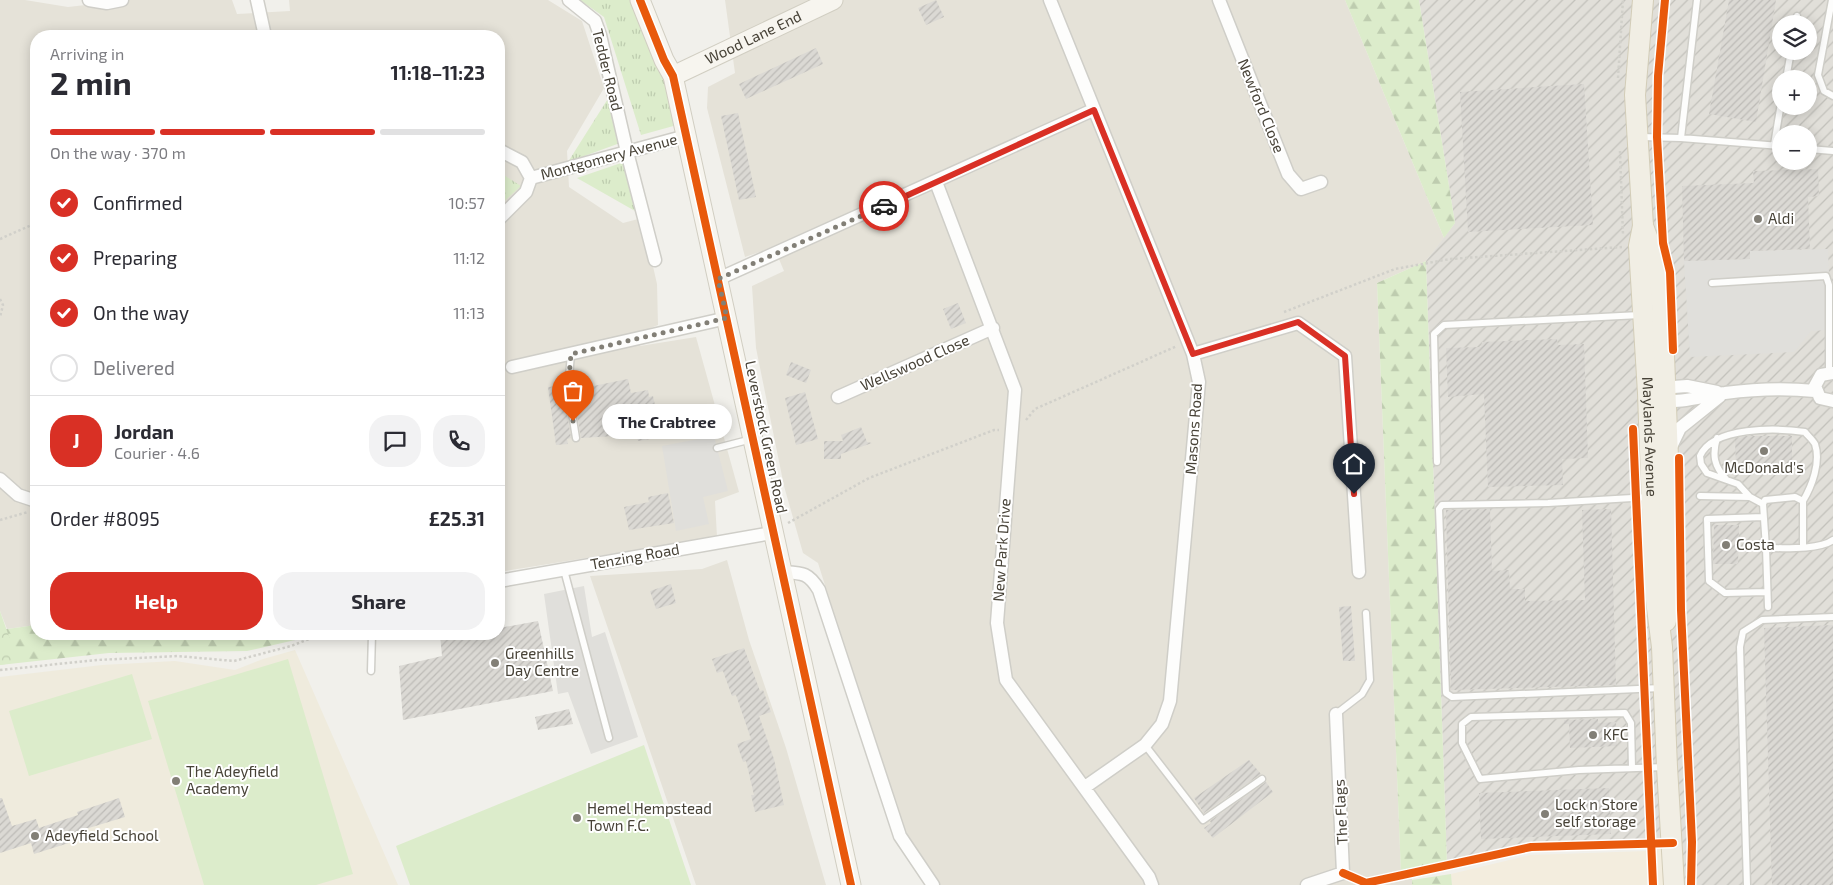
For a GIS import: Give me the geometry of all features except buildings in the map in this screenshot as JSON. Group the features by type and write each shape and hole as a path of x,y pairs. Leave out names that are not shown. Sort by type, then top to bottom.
{"main road":[{"name":"Maylands Avenue","path":"1642,0 1635,95 1628,142 1643,226 1659,269 1657,394 1652,497 1655,592 1665,688 1667,767 1674,885"},
{"name":"Maylands Avenue","path":"1643,226 1639,246 1643,315 1669,456 1671,535 1669,592 1662,647"},
{"path":"1643,315 1649,310 1659,269"},
{"path":"1652,497 1660,492 1669,456"}],"street":[{"path":"89,0 107,3 122,0"},
{"path":"257,0 264,30"},
{"name":"Tedder Road","path":"569,0 595,20 626,152 655,260"},
{"name":"Leverstock Green Road","path":"640,0 664,60 673,76 727,318 772,533 851,885"},
{"name":"Wood Lane End","path":"673,76 833,0"},
{"name":"Masons Road","path":"1050,0 1188,341 1199,382 1170,701 1162,724 1145,745 1085,787"},
{"name":"Newford Close","path":"1219,0 1288,174 1301,189 1321,182"},
{"path":"718,279 1094,110"},
{"name":"Montgomery Avenue","path":"531,178 686,136"},
{"name":"Montgomery Avenue","path":"505,153 522,162 531,178 526,192 505,213"},
{"name":"New Park Drive","path":"936,182 993,328 1014,390 997,623 1006,680 1085,787 1149,877 1152,885"},
{"path":"512,367 727,318"},
{"path":"1193,354 1298,322 1345,356 1360,572"},
{"name":"Wellswood Close","path":"838,398 993,328"},
{"path":"1815,391 1818,378 1831,373"},
{"path":"1657,394 1687,386 1724,393 1793,388 1815,391 1824,401 1833,402"},
{"path":"1669,456 1680,428 1724,393"},
{"path":"0,479 18,495 30,499"},
{"name":"Tenzing Road","path":"505,580 772,533"},
{"path":"782,572 803,573 812,578 818,590 900,836 933,885"},
{"name":"The Flags","path":"1307,885 1343,873 1336,714"}],"lane":[{"path":"1681,138 1697,0"},
{"path":"1832,0 1818,75 1824,92 1833,96"},
{"path":"1628,142 1681,138 1772,145"},
{"path":"1817,150 1833,151"},
{"path":"1712,283 1826,276 1829,285 1831,373"},
{"path":"1438,462 1434,334 1438,329 1444,325 1643,315"},
{"path":"571,354 568,388 576,438"},
{"path":"1763,504 1750,497 1738,484 1706,473 1701,464 1700,456 1703,449 1717,438 1735,433 1805,432 1814,444 1815,471 1814,482 1803,501 1803,546"},
{"path":"1717,438 1714,460 1717,468 1726,479"},
{"path":"717,448 753,439"},
{"path":"1700,496 1750,497"},
{"path":"1652,497 1548,503 1442,505 1440,509 1446,693 1452,697 1665,688"},
{"path":"1768,607 1763,504 1765,500 1778,497 1795,497 1803,501"},
{"path":"1763,517 1707,520 1709,581 1725,593 1767,592"},
{"path":"1766,548 1828,544 1833,540"},
{"path":"564,570 610,738"},
{"path":"1336,714 1362,694 1370,680 1366,613"},
{"path":"1747,885 1740,647 1743,632 1762,620 1833,617"},
{"path":"370,671 372,640"},
{"path":"1632,768 1630,723 1625,713 1471,717 1462,724 1462,743 1480,779 1667,767"},
{"path":"1145,745 1203,820 1262,779"}],"path":[{"path":"1618,88 1618,58 1623,0"},
{"path":"1280,313 1395,269 1450,259 1624,247 1628,142"},
{"path":"0,239 30,226"},
{"path":"0,299 3,305 0,318"},
{"path":"772,533 869,478 994,430 1017,429 1035,409 1188,341"},
{"path":"0,520 30,512"},
{"path":"0,670 97,660 177,656 234,661 306,640"}],"shaded area":[{"path":"0,0 25,0 68,7 130,0 232,0 237,14 290,11 289,0 548,0 582,21 604,88 567,151 569,187 623,223 642,218 657,284 658,325 638,333 640,346 696,337 739,492 715,501 717,537 505,571 505,30 30,30 30,626 7,629 0,611"},
{"path":"725,0 1345,0 1444,238 1426,261 1377,283 1401,874 1412,879 1412,885 939,885 901,826 818,563 803,553 784,486 756,348 752,286 784,271 774,247 745,257 707,108 708,87 735,73"},
{"path":"1419,0 1833,0 1833,885 1674,885 1673,843 1647,841 1528,842 1447,864 1426,261 1455,223"},
{"path":"1828,249 1831,330 1811,331 1794,352 1690,357 1684,261 1750,259 1750,251"},
{"path":"714,436 728,491 703,497 709,524 676,531 662,446"},
{"path":"727,560 749,640 786,748 826,885 696,885 590,576 702,569"},
{"path":"584,586 592,637 605,632 638,737 591,754 568,692 558,694 544,594"},
{"name":"The Adeyfield Academy","path":"295,650 398,885 0,885 0,677 102,665 175,661 235,670 263,659"},
{"path":"1673,843 1674,885 1452,885 1451,874 1530,855 1646,851"}],"green space":[{"path":"580,0 634,0 669,81 677,125 641,135 604,17"},
{"path":"1345,0 1419,0 1455,223 1444,238"},
{"path":"609,97 620,143 568,162"},
{"path":"624,162 635,211 577,178"},
{"path":"505,176 521,186 505,201"},
{"path":"1426,261 1447,864 1401,874 1377,283"},
{"path":"0,611 18,662 0,665"},
{"path":"30,626 30,640 295,640 247,651 109,653 0,665 0,630"},
{"path":"288,659 353,874 316,885 204,885 148,701"},
{"path":"132,674 152,739 29,776 9,711"},
{"name":"Hemel Hempstead Town F.C.","path":"644,745 691,885 410,885 396,846"},
{"path":"1451,874 1452,885 1412,885 1412,880"}],"cycle path":[{"path":"640,0 664,60 673,76 851,885"},
{"path":"1665,0 1658,76 1657,137 1663,243 1670,272 1673,350"},
{"path":"1633,429 1653,885"},
{"path":"1679,458 1681,610 1692,842 1691,885"},
{"path":"1343,873 1366,883 1531,847 1673,843"}],"way so far":[{"path":"573,421 568,388 571,354 727,318 718,279 884,206"}],"place":[{"name":"Aldi","path":"1758,219"},
{"name":"The Crabtree","path":"573,421"},
{"name":"McDonald's","path":"1764,451"},
{"name":"Costa","path":"1726,545"},
{"name":"Greenhills Day Centre","path":"495,663"},
{"name":"KFC","path":"1593,735"},
{"name":"The Adeyfield Academy","path":"176,781"},
{"name":"Lock n Store self storage","path":"1545,814"},
{"name":"Hemel Hempstead Town F.C.","path":"577,818"},
{"name":"Adeyfield School","path":"35,836"}],"route":[{"path":"884,206 1094,110 1193,354 1298,322 1345,356 1354,494"}]}
